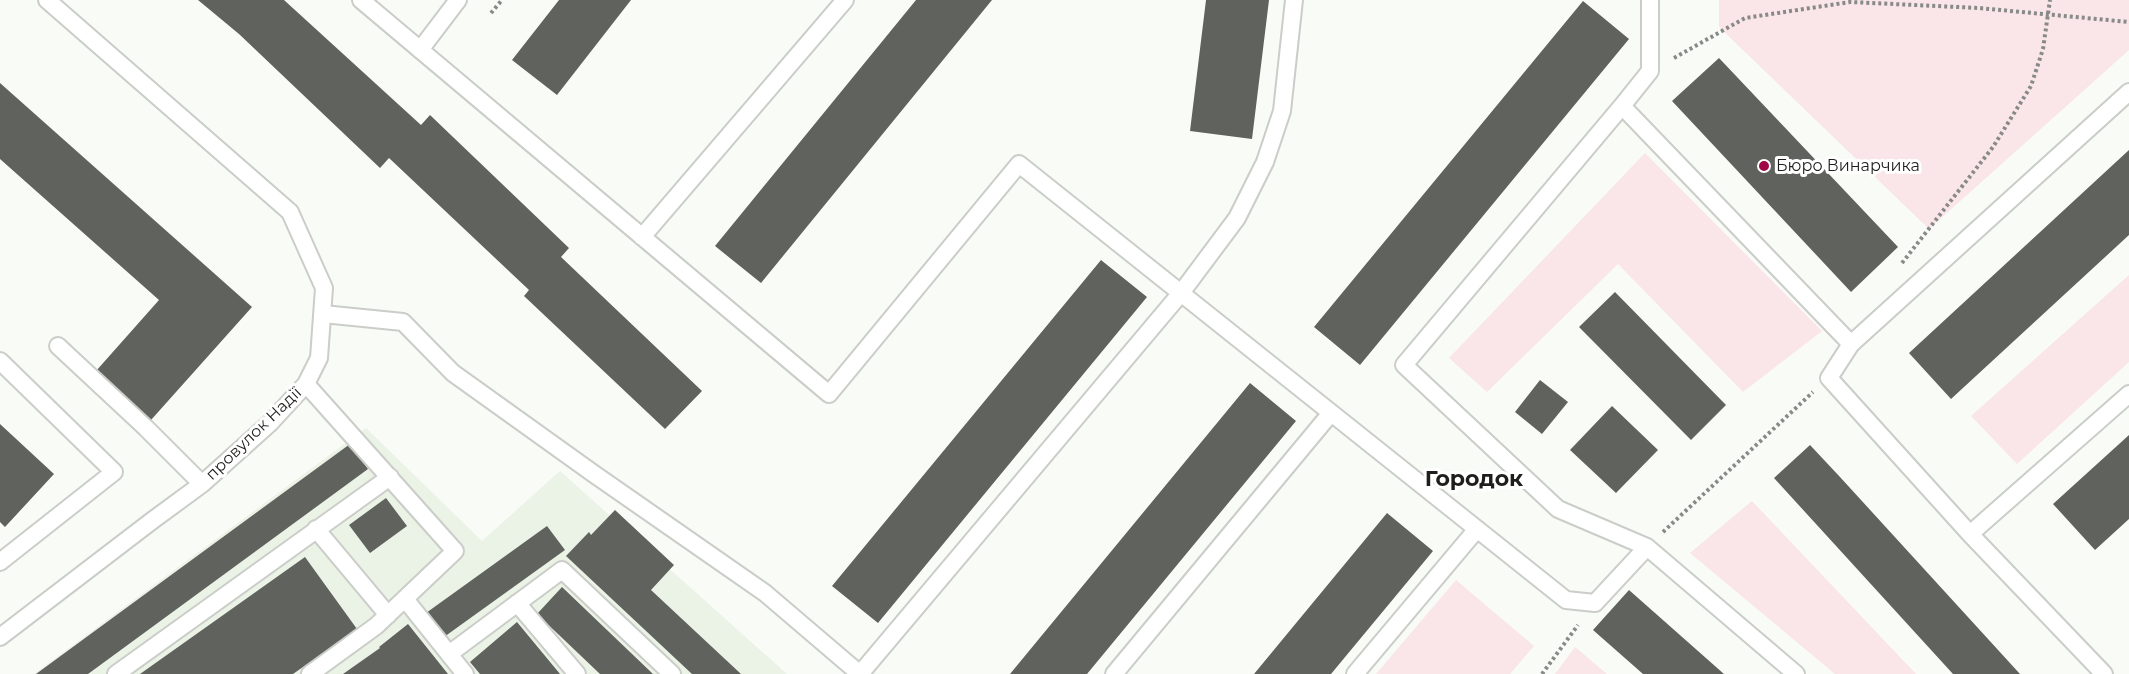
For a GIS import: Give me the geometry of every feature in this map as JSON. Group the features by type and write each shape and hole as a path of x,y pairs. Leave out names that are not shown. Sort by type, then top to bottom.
{"lane":[{"name":"провулок Надії","path":"0,637 202,484 270,423 306,384 319,358 324,288 291,212 47,0"},
{"path":"361,0 829,394 1019,164 1566,600 1595,603 1647,547"},
{"path":"420,50 458,0"},
{"path":"642,237 845,0"},
{"path":"322,314 403,322 453,373 765,592 860,674 1181,293 1237,218 1265,162 1282,111 1294,0"},
{"path":"1650,0 1650,71 1404,365 1558,509 1647,547 1796,674"},
{"path":"2104,674 1970,534 1829,378 1851,344 2129,92"},
{"path":"1622,106 1851,344"},
{"path":"58,346 202,484"},
{"path":"0,361 114,472 0,562"},
{"path":"306,384 455,551 376,626 310,674"},
{"path":"1970,534 2129,394"},
{"path":"1114,674 1331,413"},
{"path":"116,674 390,477"},
{"path":"1355,674 1477,529"},
{"path":"316,530 388,615"},
{"path":"449,654 562,570 672,674"},
{"path":"405,599 465,674"},
{"path":"517,603 577,674"}],"path":[{"path":"491,13 502,0"},
{"path":"1900,265 1993,147 2031,86 2043,49 2050,0"},
{"path":"1650,71 1745,18 1850,2 1979,8 2129,22"},
{"path":"1647,547 1829,378"},
{"path":"1542,674 1595,603"}],"shaded area":[{"path":"1719,0 2129,0 2129,50 1929,229 1719,27"},
{"path":"1645,153 1822,331 1743,392 1618,264 1487,392 1449,358"},
{"path":"2129,275 2129,362 2017,464 1971,416"},
{"path":"366,428 482,541 560,471 787,674 34,674"},
{"path":"1752,501 1916,674 1835,674 1690,553"},
{"path":"1456,580 1534,646 1510,674 1376,674"},
{"path":"1575,647 1607,674 1555,674"}],"building":[{"path":"198,0 284,0 421,125 430,115 569,248 561,257 702,391 665,429 524,296 529,290 389,158 380,168 239,34"},
{"path":"559,0 631,0 557,95 512,60"},
{"path":"916,0 992,0 761,283 715,246"},
{"path":"1206,0 1269,0 1252,139 1190,131"},
{"path":"1583,1 1629,39 1360,365 1314,327"},
{"path":"1719,58 1898,247 1851,292 1672,101"},
{"path":"0,83 252,307 151,420 96,371 159,300 0,159"},
{"path":"2129,150 2129,235 1951,399 1909,353"},
{"path":"1101,260 1147,297 878,623 832,586"},
{"path":"1615,292 1726,405 1691,440 1579,327"},
{"path":"1540,380 1568,402 1542,434 1515,412"},
{"path":"1250,383 1296,421 1087,674 1010,674"},
{"path":"1612,406 1658,450 1616,493 1570,450"},
{"path":"0,424 54,474 5,527 0,522"},
{"path":"2129,435 2129,519 2095,550 2053,504"},
{"path":"350,444 368,469 88,674 36,674"},
{"path":"1810,445 2020,674 1953,674 1774,478"},
{"path":"386,498 407,526 370,553 349,525"},
{"path":"615,510 674,565 651,590 741,674 692,674 566,556 589,532 591,535"},
{"path":"1387,513 1433,551 1331,674 1254,674"},
{"path":"547,526 565,550 444,637 426,613"},
{"path":"305,557 357,629 293,674 140,674"},
{"path":"562,587 653,674 600,674 537,614"},
{"path":"1629,590 1724,674 1643,674 1593,630"},
{"path":"517,622 560,674 480,674 470,662"},
{"path":"408,624 448,674 343,674 380,648"}],"place":[{"name":"Бюро Винарчика","path":"1764,166"}],"district":[{"name":"Городок","path":"1474,480"}]}
